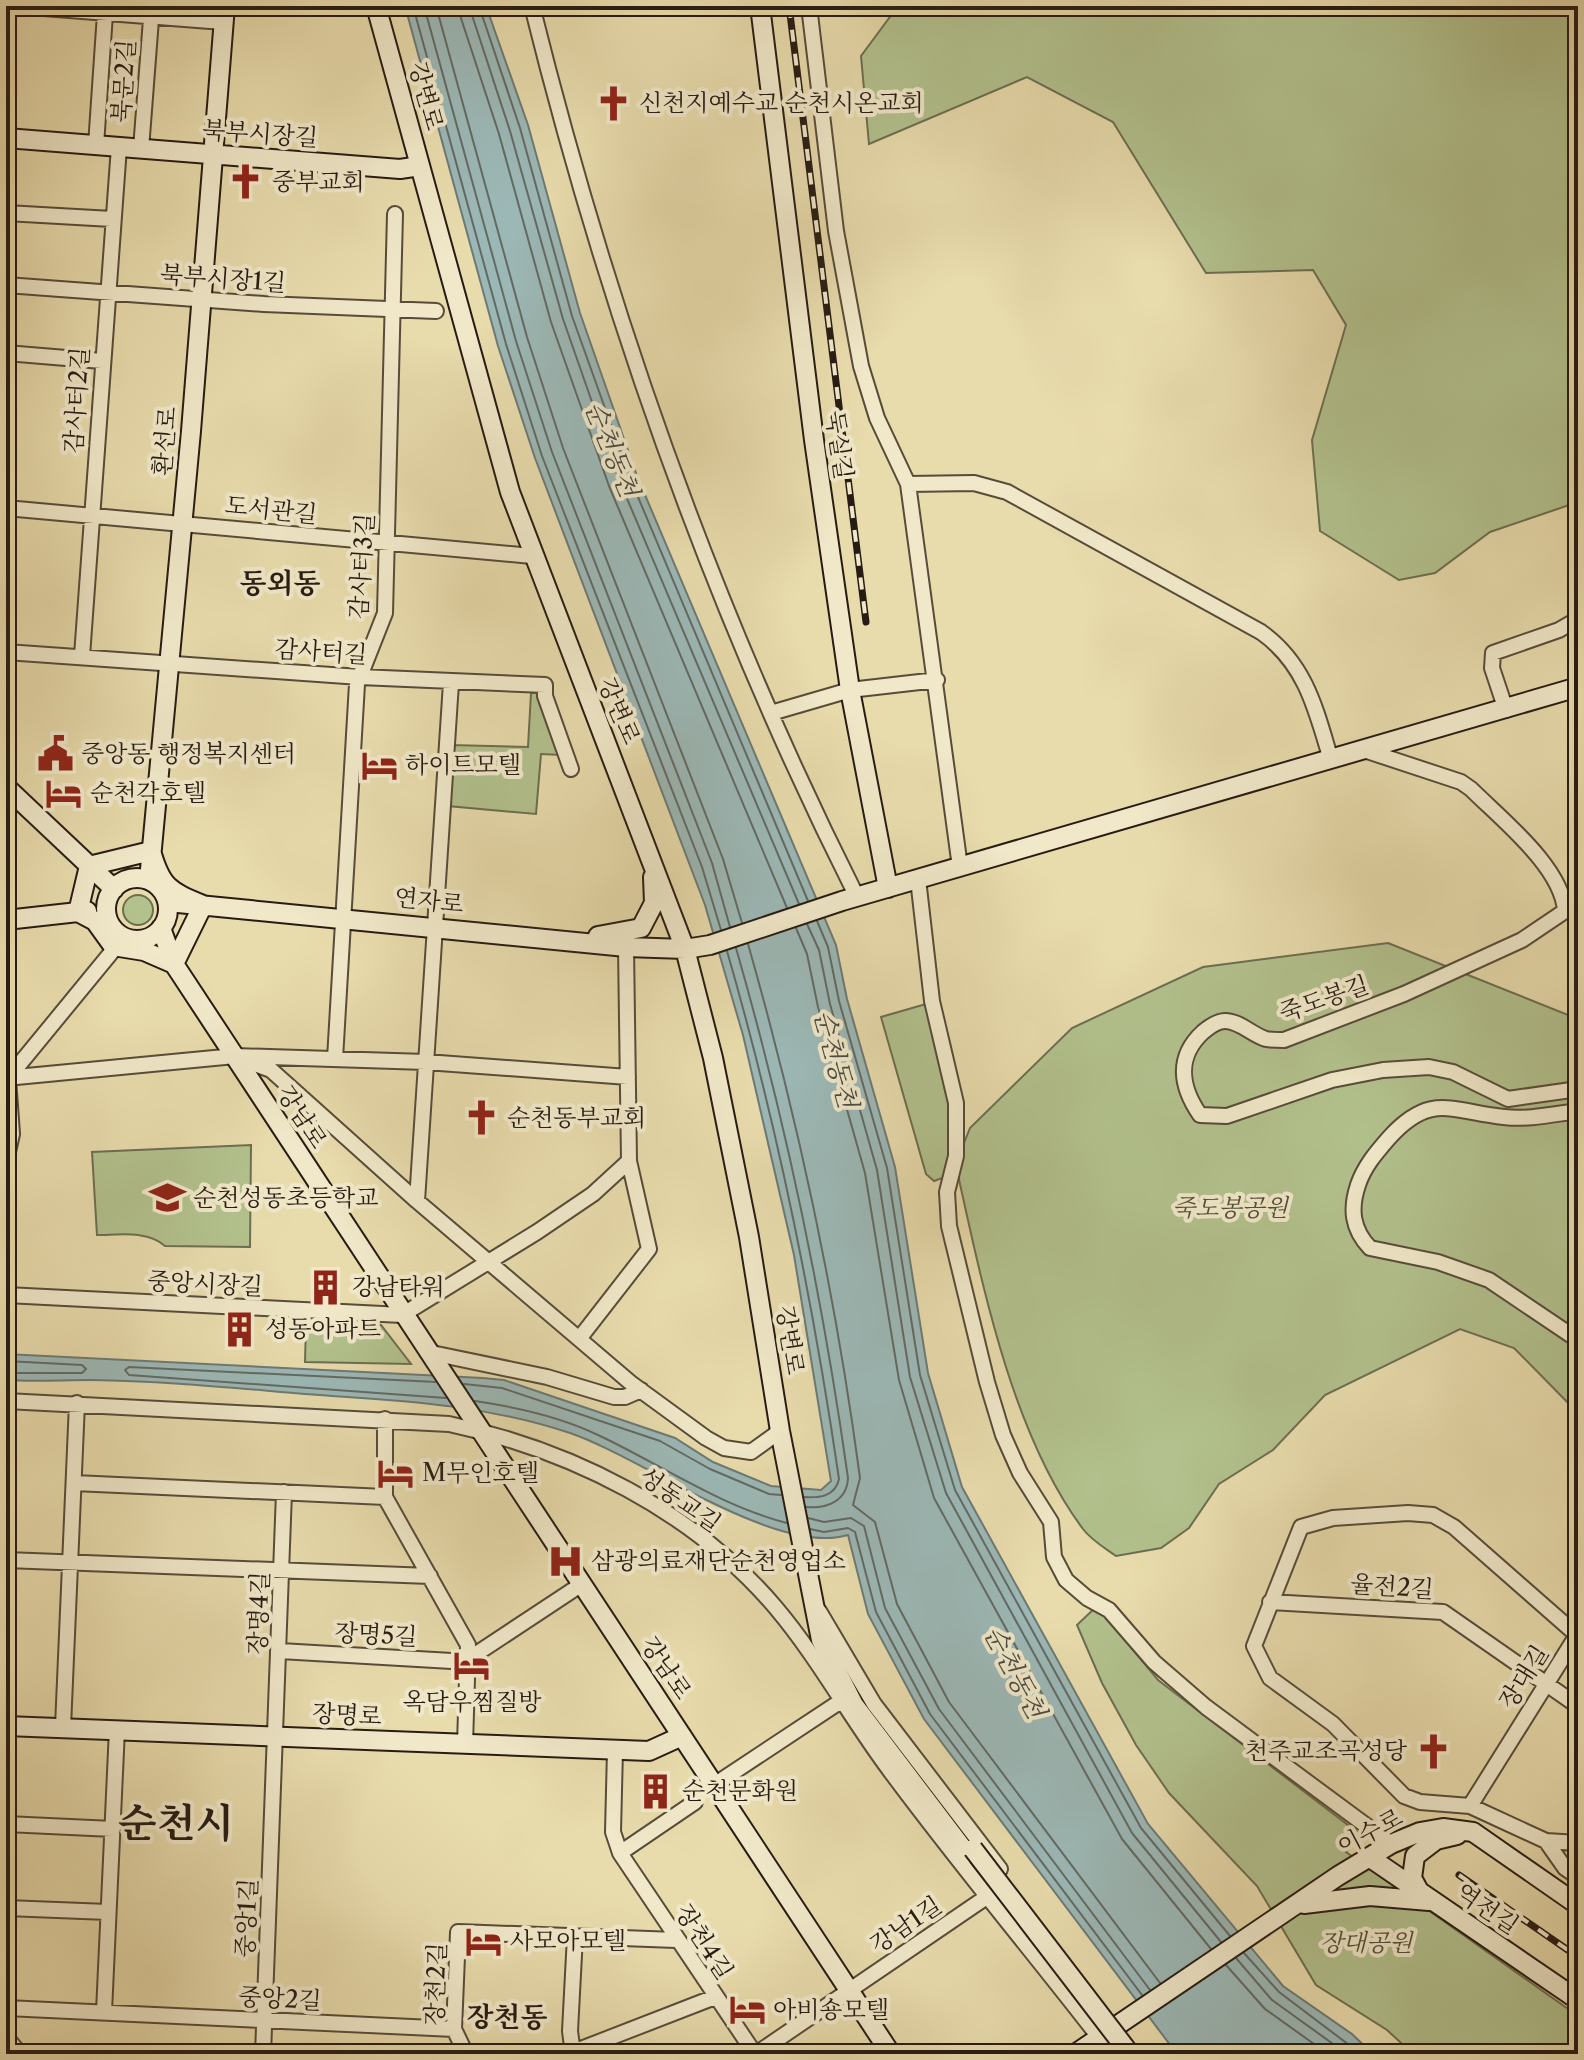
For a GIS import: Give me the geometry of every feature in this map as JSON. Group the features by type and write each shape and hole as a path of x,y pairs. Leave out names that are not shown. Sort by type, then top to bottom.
{"main road":[{"name":"강변로","path":"376,6 510,492 685,949 713,1058 746,1222 781,1437 815,1606"},
{"name":"둑실길","path":"760,7 850,690 888,888"},
{"name":"환선로","path":"149,880 224,14"},
{"name":"북부시장길","path":"6,138 400,169 420,166"},
{"name":"연자로","path":"168,902 626,947 685,949 710,945 849,899 1578,687"},
{"path":"6,787 114,889"},
{"path":"78,912 95,921 118,941 174,964 203,905 181,896 158,878 151,851 89,866"},
{"path":"569,940 641,928 654,903 653,862"},
{"path":"78,912 89,866"},
{"path":"130,879 149,880 157,885 168,902 166,920 161,928 143,939 118,941 106,910 114,889 130,879"},
{"path":"6,920 106,910"},
{"name":"강남로","path":"161,928 174,964 402,1315 891,2054"},
{"path":"815,1606 821,1640 830,1664 868,1725 1130,2054"},
{"path":"815,1606 832,1648 865,1705 970,1852 1123,2054"},
{"name":"장명로","path":"6,1726 649,1751 682,1736"},
{"name":"이수로","path":"1123,2021 1369,1857 1420,1832 1463,1829 1488,1840 1578,1905"},
{"path":"1426,1898 1412,1878 1411,1867 1415,1856 1443,1836 1488,1840"},
{"name":"역전길","path":"1369,1857 1578,2000"},
{"path":"1297,1905 1339,1897 1426,1898"},
{"path":"1075,2054 1123,2021"}],"street":[{"name":"북문2길","path":"28,6 105,14 152,11 224,14"},
{"path":"532,6 598,246 658,426 771,713 849,899"},
{"path":"760,7 786,6"},
{"path":"809,6 836,231 861,366 877,418 908,484 960,867"},
{"name":"북문2길","path":"141,149 152,11"},
{"path":"96,145 105,14"},
{"name":"감사터2길","path":"82,656 119,147"},
{"path":"6,213 112,219"},
{"name":"감사터3길","path":"335,1059 360,677 383,624 388,544 395,214"},
{"name":"북부시장1길","path":"6,285 436,311"},
{"path":"6,353 102,361"},
{"path":"908,484 974,483 1007,492 1261,632 1279,645 1301,672 1331,760"},
{"name":"도서관길","path":"6,508 532,556"},
{"path":"1506,710 1492,668 1493,653 1559,630 1578,619"},
{"name":"감사터길","path":"6,652 451,683 545,685 545,696 571,769"},
{"path":"771,713 850,690 937,680"},
{"path":"417,1201 451,683"},
{"name":"죽도봉길","path":"1364,750 1461,782 1471,789 1547,868 1564,897 1565,911 1522,940 1404,994 1284,1040 1265,1038 1226,1021 1210,1026 1195,1039 1183,1060 1183,1083 1192,1104 1200,1115 1227,1116 1332,1080 1383,1070 1429,1067 1453,1072 1508,1099 1578,1089"},
{"path":"918,879 932,1001 956,1103 956,1156 947,1192 949,1226 999,1422 1020,1473 1051,1522 1054,1557 1066,1580 1087,1598 1109,1610 1154,1662 1206,1707 1391,1844"},
{"path":"7,1078 118,941"},
{"path":"579,1339 649,1249 629,1161 626,947"},
{"path":"6,1051 12,1134 6,1161"},
{"path":"7,1078 235,1056 426,1062 628,1077"},
{"path":"235,1056 271,1070 417,1201 579,1339 641,1390 724,1448 751,1452 781,1437"},
{"path":"1578,1111 1506,1118 1465,1107 1422,1110 1406,1118 1372,1157 1363,1171 1353,1204 1357,1231 1370,1248 1438,1262 1489,1280 1578,1340"},
{"path":"402,1315 492,1263 593,1194 629,1161"},
{"path":"6,1188 6,1216"},
{"name":"중앙시장길","path":"6,1295 402,1315"},
{"path":"433,1360 547,1377 621,1398 641,1390"},
{"name":"성동교길","path":"6,1401 477,1424 582,1466 642,1498 697,1537 776,1608 809,1650 841,1701"},
{"path":"63,1727 77,1403"},
{"path":"385,1419 385,1497 464,1636 470,1660 465,1745"},
{"path":"74,1483 385,1497"},
{"name":"장명4길","path":"278,1736 284,1492"},
{"name":"장대길","path":"1433,1515 1454,1527 1577,1635 1470,1806 1420,1802 1404,1796 1333,1724 1270,1678 1254,1646 1270,1602 1301,1527 1333,1518 1433,1515"},
{"path":"6,1560 430,1576"},
{"path":"470,1660 582,1584"},
{"name":"율전2길","path":"1270,1602 1443,1612 1578,1706"},
{"path":"815,1606 874,1704 1123,2021 1140,2054"},
{"name":"장명5길","path":"280,1651 470,1660"},
{"path":"841,1701 868,1725"},
{"path":"714,1785 841,1701"},
{"path":"841,1701 890,1771 1112,2054"},
{"path":"104,2012 117,1729"},
{"name":"중앙1길","path":"263,2054 278,1736"},
{"name":"장천4길","path":"615,1750 613,1825 620,1853 755,2054 849,1991"},
{"path":"620,1853 695,1802"},
{"path":"1470,1806 1517,1831 1546,1841 1578,1843"},
{"path":"6,1824 113,1829"},
{"path":"1546,1841 1565,1868 1578,1877"},
{"name":"강남1길","path":"849,1991 988,1896"},
{"path":"6,1908 108,1912"},
{"name":"장천2길","path":"466,2054 454,2029 458,1932 676,1940"},
{"path":"575,1936 571,2053 715,1997"},
{"name":"중앙2길","path":"6,2008 454,2029"},
{"path":"6,2037 20,2054"}],"green space":[{"path":"898,6 1578,6 1578,502 1490,532 1435,573 1399,580 1320,531 1312,440 1346,325 1313,270 1206,273 1113,122 1027,77 869,144 861,56"},
{"path":"531,693 538,693 561,755 541,754 536,814 448,806 451,745 528,747"},
{"path":"138,895 149,899 153,910 149,921 138,925 127,921 123,910 127,899"},
{"name":"죽도봉공원","path":"1388,943 1578,1019 1578,1413 1514,1348 1460,1329 1325,1395 1273,1450 1219,1484 1189,1528 1161,1548 1116,1556 1086,1533 1059,1492 1019,1406 990,1312 958,1175 960,1153 970,1128 1072,1028 1203,967"},
{"path":"926,1004 943,1069 951,1133 945,1177 934,1181 926,1174 881,1017"},
{"path":"251,1145 250,1247 165,1246 142,1235 97,1235 92,1152"},
{"path":"306,1322 381,1325 411,1364 305,1362"},
{"name":"장대공원","path":"1097,1606 1158,1680 1361,1835 1346,1852 1578,2016 1578,2054 1413,2054 1387,2030 1316,1985 1257,1886 1169,1793 1136,1745 1102,1683 1077,1625"}],"water":[{"name":"순천동천","path":"405,6 486,6 528,125 580,313 637,476 836,945 847,999 895,1167 928,1373 962,1487 1148,1824 1283,1986 1352,2034 1373,2054 1177,2054 924,1719 868,1614 848,1535 819,1538 785,1532 748,1519 570,1433 482,1411 392,1400 181,1384 6,1380 6,1354 504,1380 675,1438 713,1462 771,1486 821,1490 831,1481 794,1255 743,1035 705,905 535,458 498,346"}],"railway":[{"path":"789,6 866,622"},
{"path":"1459,1875 1578,1957"}],"place":[{"name":"신천지예수교 순천시온교회","path":"613,103"},
{"name":"중부교회","path":"246,182"},
{"name":"중앙동 행정복지센터","path":"55,754"},
{"name":"하이트모텔","path":"379,765"},
{"name":"순천각호텔","path":"64,793"},
{"name":"순천동부교회","path":"481,1118"},
{"name":"순천성동초등학교","path":"167,1198"},
{"name":"강남타워","path":"326,1287"},
{"name":"성동아파트","path":"239,1329"},
{"name":"M무인호텔","path":"396,1473"},
{"name":"삼광의료재단순천영업소","path":"565,1561"},
{"name":"옥담우찜질방","path":"472,1665"},
{"name":"천주교조곡성당","path":"1433,1751"},
{"name":"순천문화원","path":"656,1791"},
{"name":"사모아모텔","path":"484,1941"},
{"name":"아비숑모텔","path":"747,2010"}],"district":[{"name":"동외동","path":"280,583"},
{"name":"순천시","path":"176,1823"},
{"name":"장천동","path":"507,2017"}]}
